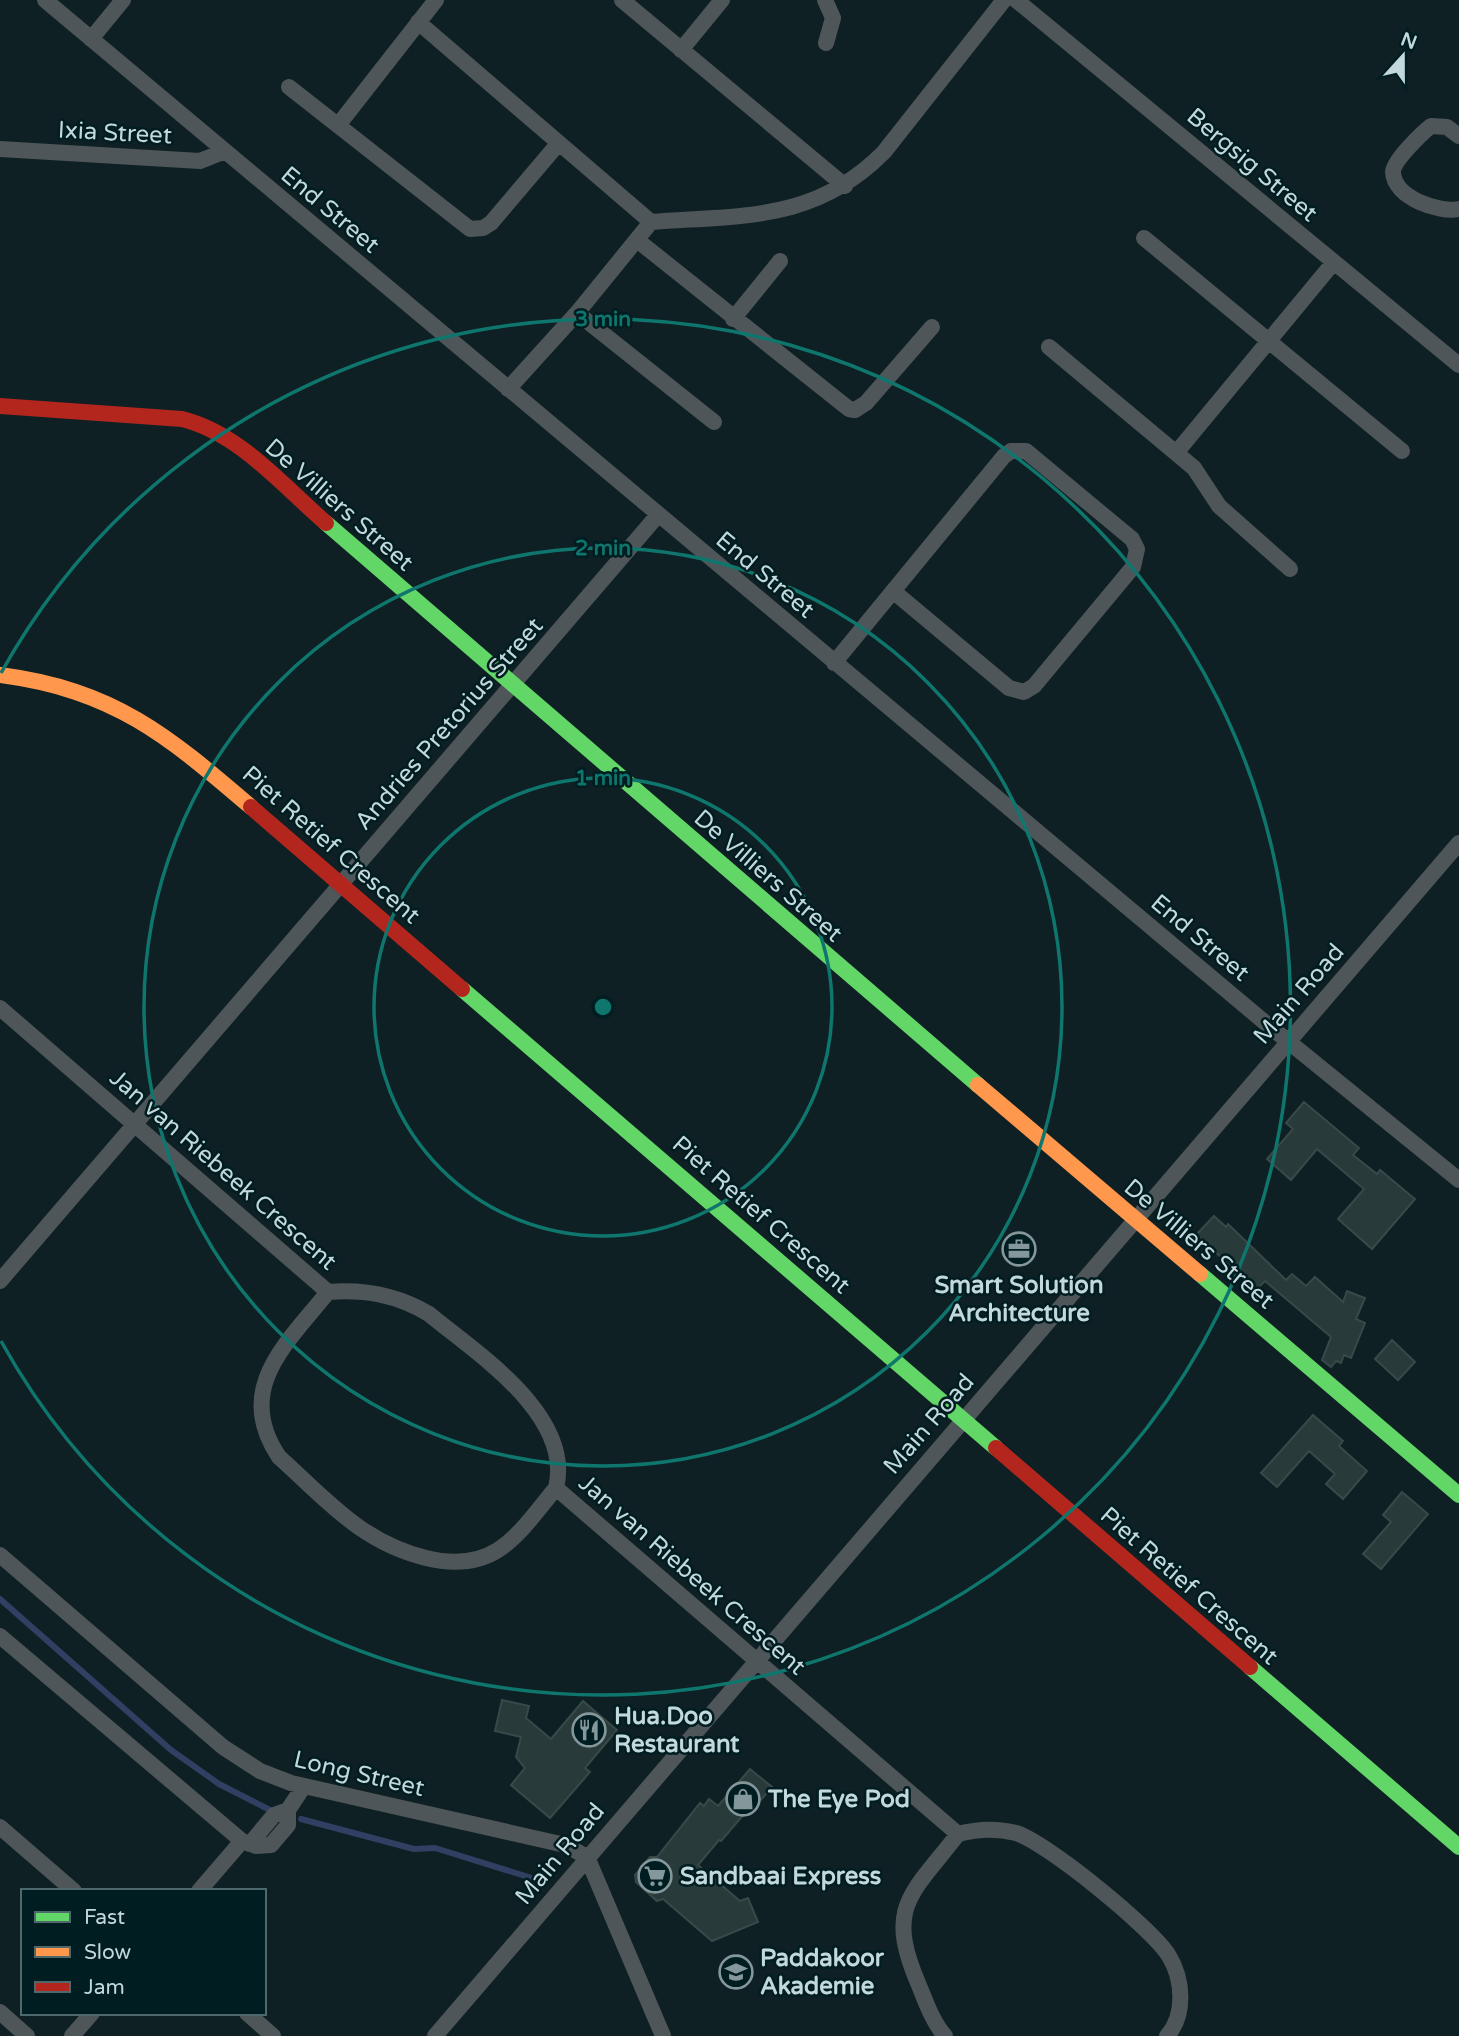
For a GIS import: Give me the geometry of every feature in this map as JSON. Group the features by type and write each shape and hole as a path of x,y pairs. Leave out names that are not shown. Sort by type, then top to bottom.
{"street":[{"name":"End Street","path":"45,0 834,663 1459,1180"},
{"path":"91,39 123,0"},
{"path":"622,0 845,186"},
{"path":"681,50 722,0"},
{"path":"825,0 833,18 826,43"},
{"path":"418,22 651,222 778,212 802,206 845,186 862,174 884,152 1003,0"},
{"name":"Bergsig Street","path":"1016,0 1459,365"},
{"path":"339,124 418,22 429,2"},
{"path":"289,87 339,124 458,222 476,230 491,223 558,144"},
{"path":"1459,136 1447,127 1431,126 1399,161 1393,172 1396,182 1418,202 1437,210 1459,209"},
{"name":"Ixia Street","path":"0,149 200,161 225,151"},
{"path":"508,389 577,313 651,222"},
{"path":"1143,238 1402,451"},
{"path":"636,240 843,406 855,410 866,403 932,327"},
{"path":"733,319 780,261"},
{"path":"1176,453 1334,262"},
{"path":"577,313 714,422"},
{"path":"1049,347 1194,468 1219,506 1290,569"},
{"name":"De Villiers Street","path":"0,407 182,419 216,430 511,687 1459,1495"},
{"path":"834,663 893,591 1004,456 1016,449 1026,452 1132,540 1137,549 1133,567 1034,686 1024,692 1009,688 893,591"},
{"name":"Andries Pretorius Street","path":"0,1281 659,515"},
{"name":"Piet Retief Crescent","path":"0,675 73,689 128,712 178,744 1459,1847"},
{"name":"Main Road","path":"435,2036 1459,842"},
{"name":"Jan van Riebeek Crescent","path":"0,1008 328,1292 381,1294 415,1306 429,1314 518,1388 542,1421 557,1458 556,1488 958,1834"},
{"path":"328,1292 268,1370 261,1393 262,1418 265,1432 279,1457 360,1530 396,1550 436,1560 472,1560 489,1555 508,1542 556,1488"},
{"name":"Long Street","path":"0,1555 241,1760 275,1778 565,1845 587,1857"},
{"path":"0,1636 246,1842"},
{"path":"201,1889 274,1815 288,1810 304,1786"},
{"path":"0,1827 72,1889"},
{"path":"945,2036 932,2018 908,1959 901,1931 912,1895 958,1834 1000,1830 1038,1843 1059,1857 1158,1941 1171,1959 1179,1982 1180,2006 1175,2033"},
{"path":"587,1857 663,2036"},
{"path":"0,2012 27,2036"},
{"path":"72,2036 90,2015"},
{"path":"249,2015 273,2036"}],"building":[{"path":"1304,1102 1359,1148 1353,1155 1377,1174 1380,1170 1415,1199 1372,1249 1338,1219 1364,1189 1317,1149 1291,1180 1267,1159 1293,1129 1286,1123"},
{"path":"1214,1216 1226,1227 1228,1224 1286,1280 1292,1274 1306,1286 1315,1277 1343,1302 1347,1291 1365,1298 1356,1319 1365,1323 1351,1358 1344,1355 1341,1363 1336,1361 1331,1367 1322,1360 1331,1337 1265,1281 1257,1289 1196,1235"},
{"path":"1392,1340 1415,1362 1398,1380 1375,1359"},
{"path":"1313,1415 1343,1441 1339,1446 1367,1471 1343,1499 1326,1484 1335,1474 1309,1451 1277,1487 1261,1473"},
{"path":"1402,1492 1428,1514 1381,1569 1363,1554 1391,1522 1383,1515"},
{"path":"502,1700 529,1706 526,1718 551,1739 583,1701 617,1730 585,1768 590,1772 550,1818 511,1785 525,1768 516,1757 521,1737 495,1731"},
{"path":"750,1769 772,1787 698,1865 740,1901 748,1898 758,1922 712,1941 663,1899 657,1901 636,1882 635,1875 650,1857 657,1857 700,1803 704,1806 709,1799 718,1806"}],"waterway":[{"path":"0,1599 171,1750 219,1784 270,1810"},
{"path":"301,1819 414,1849 435,1848 535,1879 547,1876"}],"traffic: fast":[{"path":"326,523 978,1085"},
{"path":"462,989 996,1448"},
{"path":"1200,1274 1459,1495"},
{"path":"1250,1667 1459,1847"}],"traffic: slow":[{"path":"0,675 40,682 107,704 165,738 251,807"},
{"path":"978,1085 1200,1274"}],"traffic: jam":[{"path":"0,406 182,419 203,426 259,462 326,523"},
{"path":"251,807 462,989"},
{"path":"996,1448 1250,1667"}],"place":[{"name":"Smart Solution Architecture","path":"1019,1249"},
{"name":"Hua.Doo Restaurant","path":"589,1730"},
{"name":"The Eye Pod","path":"743,1799"},
{"name":"Sandbaai Express","path":"655,1876"},
{"name":"Paddakoor Akademie","path":"736,1972"}]}
